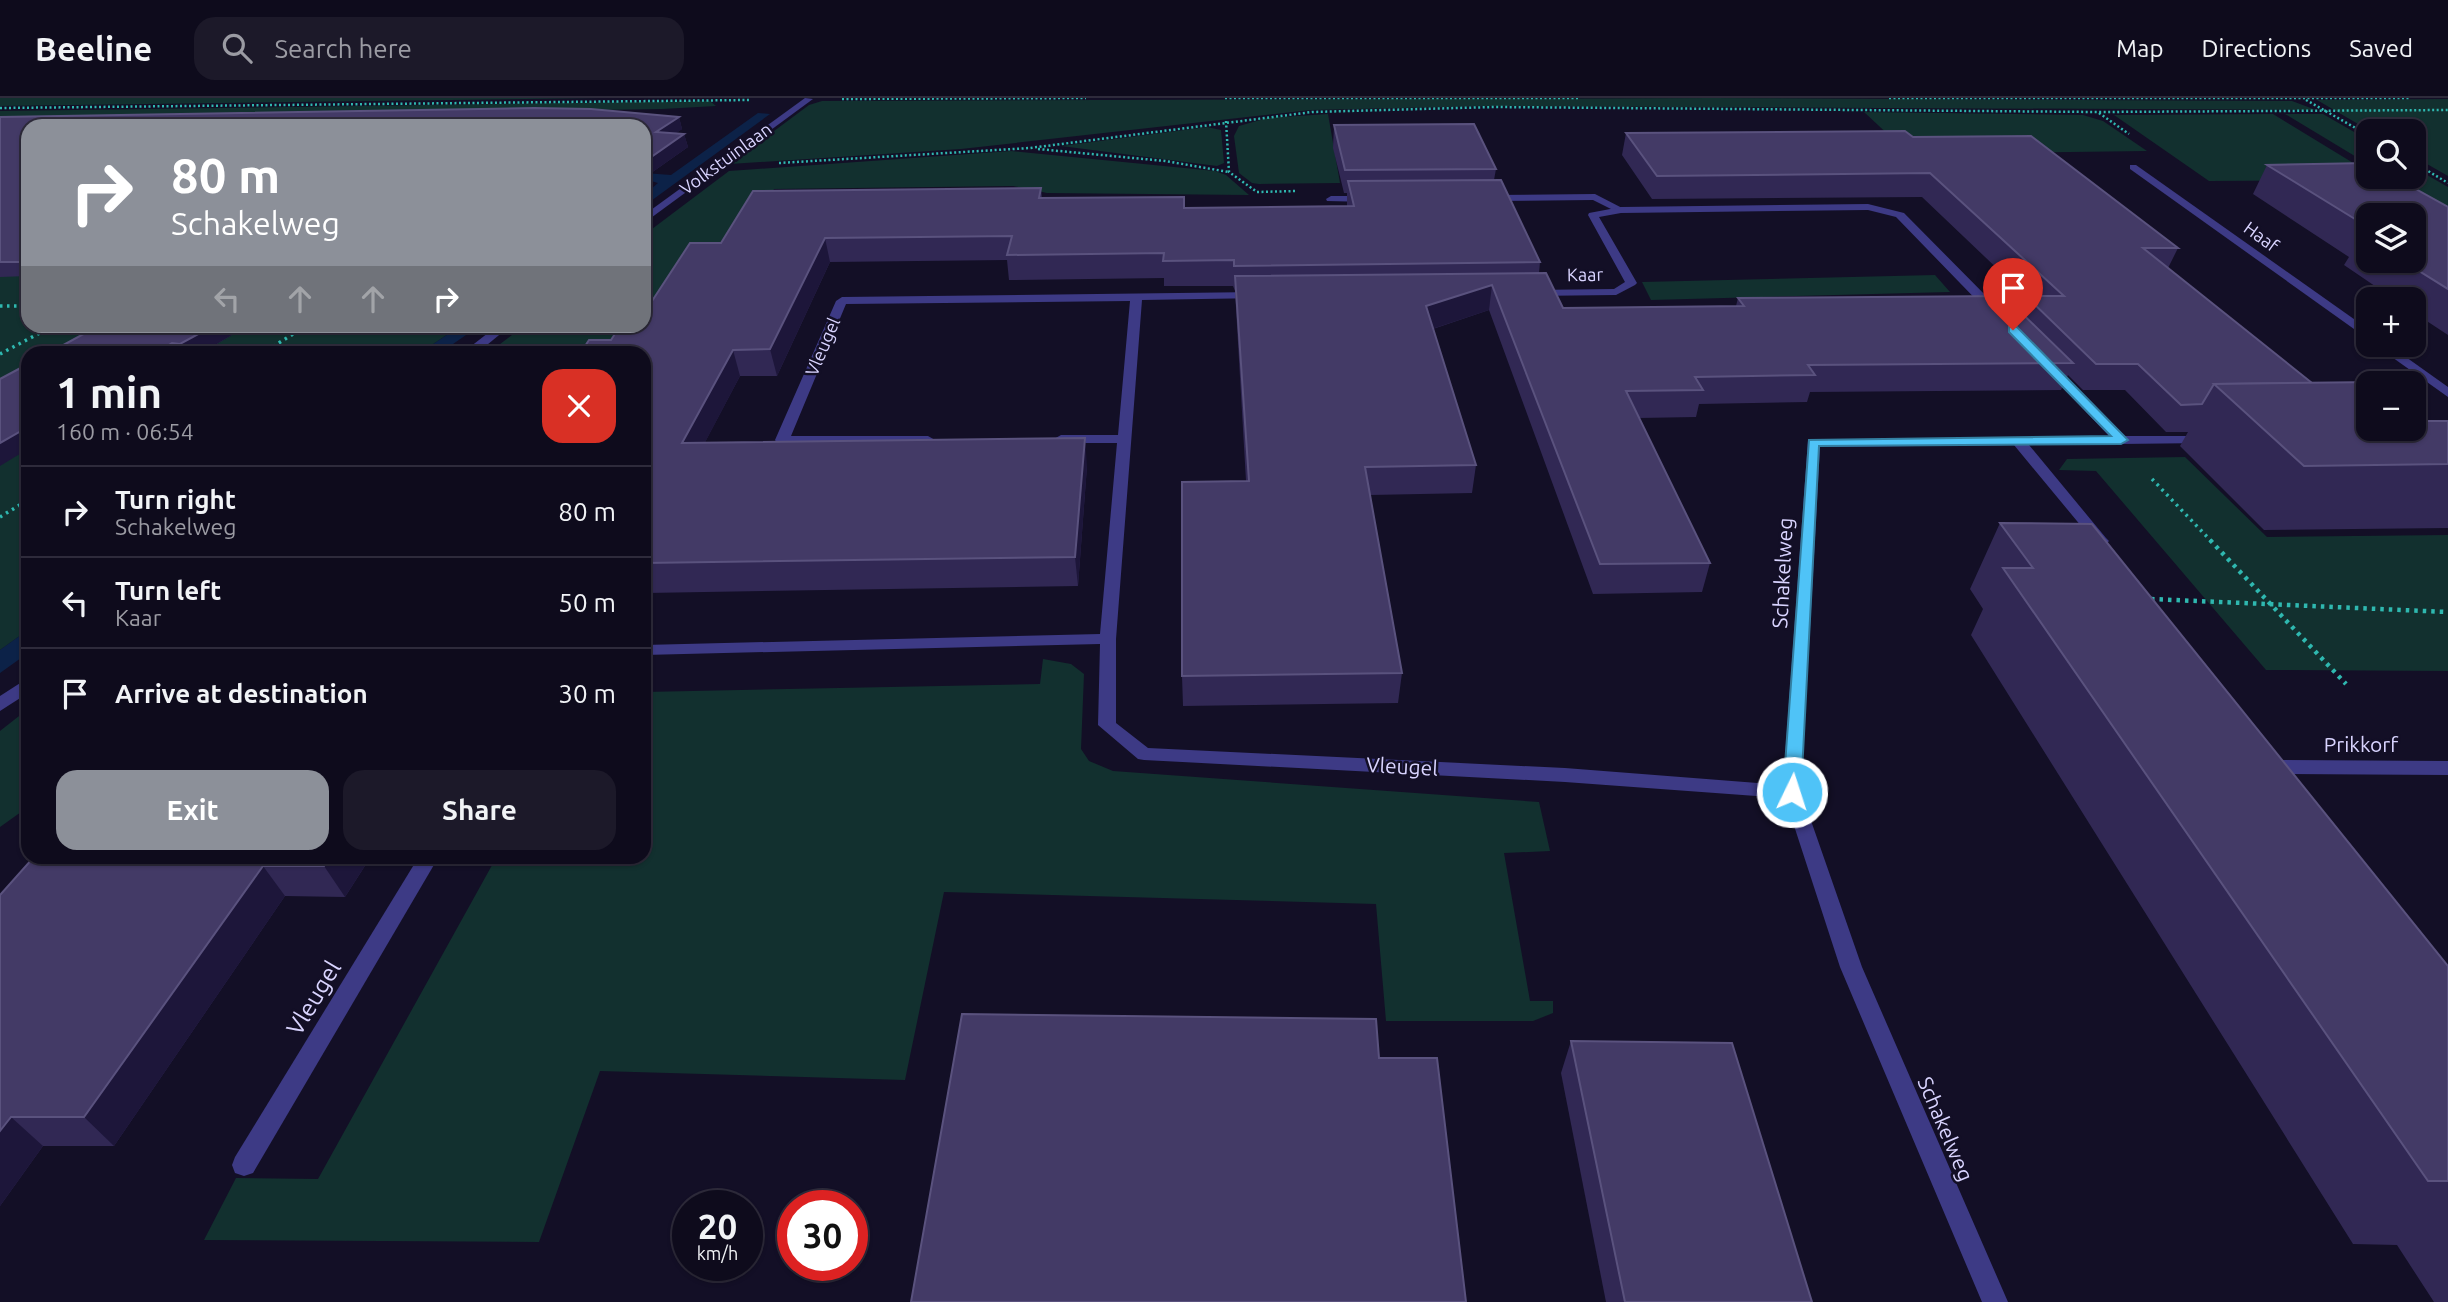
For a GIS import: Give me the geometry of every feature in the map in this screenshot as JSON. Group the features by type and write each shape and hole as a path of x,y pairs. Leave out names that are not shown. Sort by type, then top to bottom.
{"street":[{"name":"Volkstuinlaan","path":"651,215 809,99"},
{"name":"Haaf","path":"2133,167 2356,326"},
{"name":"Kaar","path":"1470,198 1595,197 1621,210"},
{"path":"1331,199 1386,198"},
{"name":"Kaar","path":"1511,293 1616,292 1631,283 1592,215 1621,210 1868,207 1900,215 2006,322"},
{"path":"1136,297 1266,296"},
{"name":"Vleugel","path":"946,440 782,440 842,302 1136,297 1108,639 1107,724 1144,754 1565,775 1792,792"},
{"path":"478,346 495,333"},
{"path":"2034,352 2121,440"},
{"path":"2398,357 2448,393"},
{"path":"1041,439 1123,439"},
{"name":"Schakelweg","path":"1995,1302 1851,967 1792,792 1813,443 2230,439"},
{"path":"2018,441 2151,599"},
{"path":"651,650 1108,639"},
{"path":"0,705 21,689"},
{"name":"Prikkorf","path":"2291,789 2270,762 2448,768"},
{"name":"Vleugel","path":"244,1165 424,864"}],"path":[{"path":"0,108 1086,98"},
{"path":"1225,98 1579,98"},
{"path":"1889,98 2410,98"},
{"path":"2303,98 2356,128"},
{"path":"715,167 1030,148 1312,112 1494,107 2328,112 2448,110"},
{"path":"1226,121 1230,172"},
{"path":"1030,148 1165,161 1230,172 1257,192 1325,191 1331,199"},
{"path":"2426,170 2448,183"},
{"path":"0,306 21,306"},
{"path":"0,354 40,333"},
{"path":"274,346 295,333"},
{"path":"2152,479 2346,684"},
{"path":"0,517 21,504"},
{"path":"2151,599 2448,612"}],"green space":[{"path":"0,98 601,98 0,106"},
{"path":"1711,98 2292,101 2316,110 1492,106 1311,110 961,149 730,164 809,105 822,101"},
{"path":"2448,99 2448,176 2426,163 2426,119 2356,119 2356,123 2317,100"},
{"path":"710,101 716,106 0,119 0,111"},
{"path":"1864,112 2083,115 2103,121 2147,151 1909,154"},
{"path":"1328,114 1340,183 1259,184 1252,183 1239,173 1234,136 1239,126 1267,118"},
{"path":"2273,114 2356,165 2356,180 2209,181 2114,115"},
{"path":"2285,114 2323,114 2356,133 2356,157"},
{"path":"0,125 21,125 21,333 450,333 430,346 21,346 21,635 0,650"},
{"path":"1207,127 1221,130 1224,163 1217,166 1061,146"},
{"path":"1011,151 1215,171 1226,175 1249,195 1047,193 1013,186 774,189 751,223 651,346 498,346 515,333 651,333 651,230 729,171"},
{"path":"2426,174 2448,187 2448,212 2409,189 2426,189"},
{"path":"1935,275 1950,292 1651,300 1642,282"},
{"path":"2185,457 2267,537 2448,535 2448,671 2266,670 2096,471 2059,470 2067,459"},
{"path":"1043,659 1071,664 1084,674 1081,749 1089,761 1113,771 1539,802 1550,851 1504,853 1530,1001 1553,1001 1553,1013 1533,1021 1386,1021 1376,904 944,892 905,1080 600,1071 539,1242 204,1240 236,1178 318,1179 493,864 651,864 651,692 1040,684"},
{"path":"21,714 21,812 0,827 0,731"}],"water":[{"path":"758,113 770,114 651,201 651,189 658,183 651,181 651,174 671,175"},
{"path":"450,333 469,333 450,346 430,346"},
{"path":"21,635 21,658 0,673 0,650"}],"building":[{"path":"591,109 679,117 656,132 684,134 651,157 651,119 21,119 21,262 0,262 0,117"},
{"path":"1474,124 1496,169 1345,170 1334,125"},
{"path":"1905,131 1913,137 2031,136 2178,248 2143,248 2312,383 2214,384 2202,404 2181,405 2138,364 2096,364 2026,296 2064,296 1930,173 1657,176 1626,133"},
{"path":"2356,163 2356,189 2416,189 2448,207 2448,289 2422,273 2426,273 2426,203 2356,203 2356,220 2267,165"},
{"path":"1501,180 1540,262 1234,266 1234,260 1163,261 1164,253 1007,255 1012,236 825,238 770,349 733,350 682,443 1085,438 1075,557 651,563 651,346 585,346 589,340 611,340 616,333 651,333 651,301 690,243 721,243 753,191 1041,188 1039,198 1184,197 1184,208 1354,206 1348,181"},
{"path":"1546,273 1563,308 1744,306 1738,298 2004,296 2073,363 1808,365 1815,375 1695,377 1703,390 1626,391 1710,563 1600,564 1492,285 1426,306 1476,465 1365,467 1402,673 1182,676 1182,482 1249,481 1235,276"},
{"path":"85,333 200,333 180,344 172,343 167,346 62,346"},
{"path":"21,368 21,431 0,443 0,379"},
{"path":"2356,382 2356,441 2426,441 2426,420 2448,421 2448,464 2304,466 2214,384"},
{"path":"2000,523 2092,524 2448,966 2448,1181 2428,1181 2003,568 2033,568"},
{"path":"28,864 326,864 263,866 84,1117 11,1117 0,1131 0,895"},
{"path":"962,1014 1376,1019 1379,1058 1437,1058 1466,1302 911,1302"},
{"path":"1571,1041 1732,1043 1812,1302 1625,1302"}],"route":[{"path":"1792,792 1813,443 2121,440 2013,330"}]}
